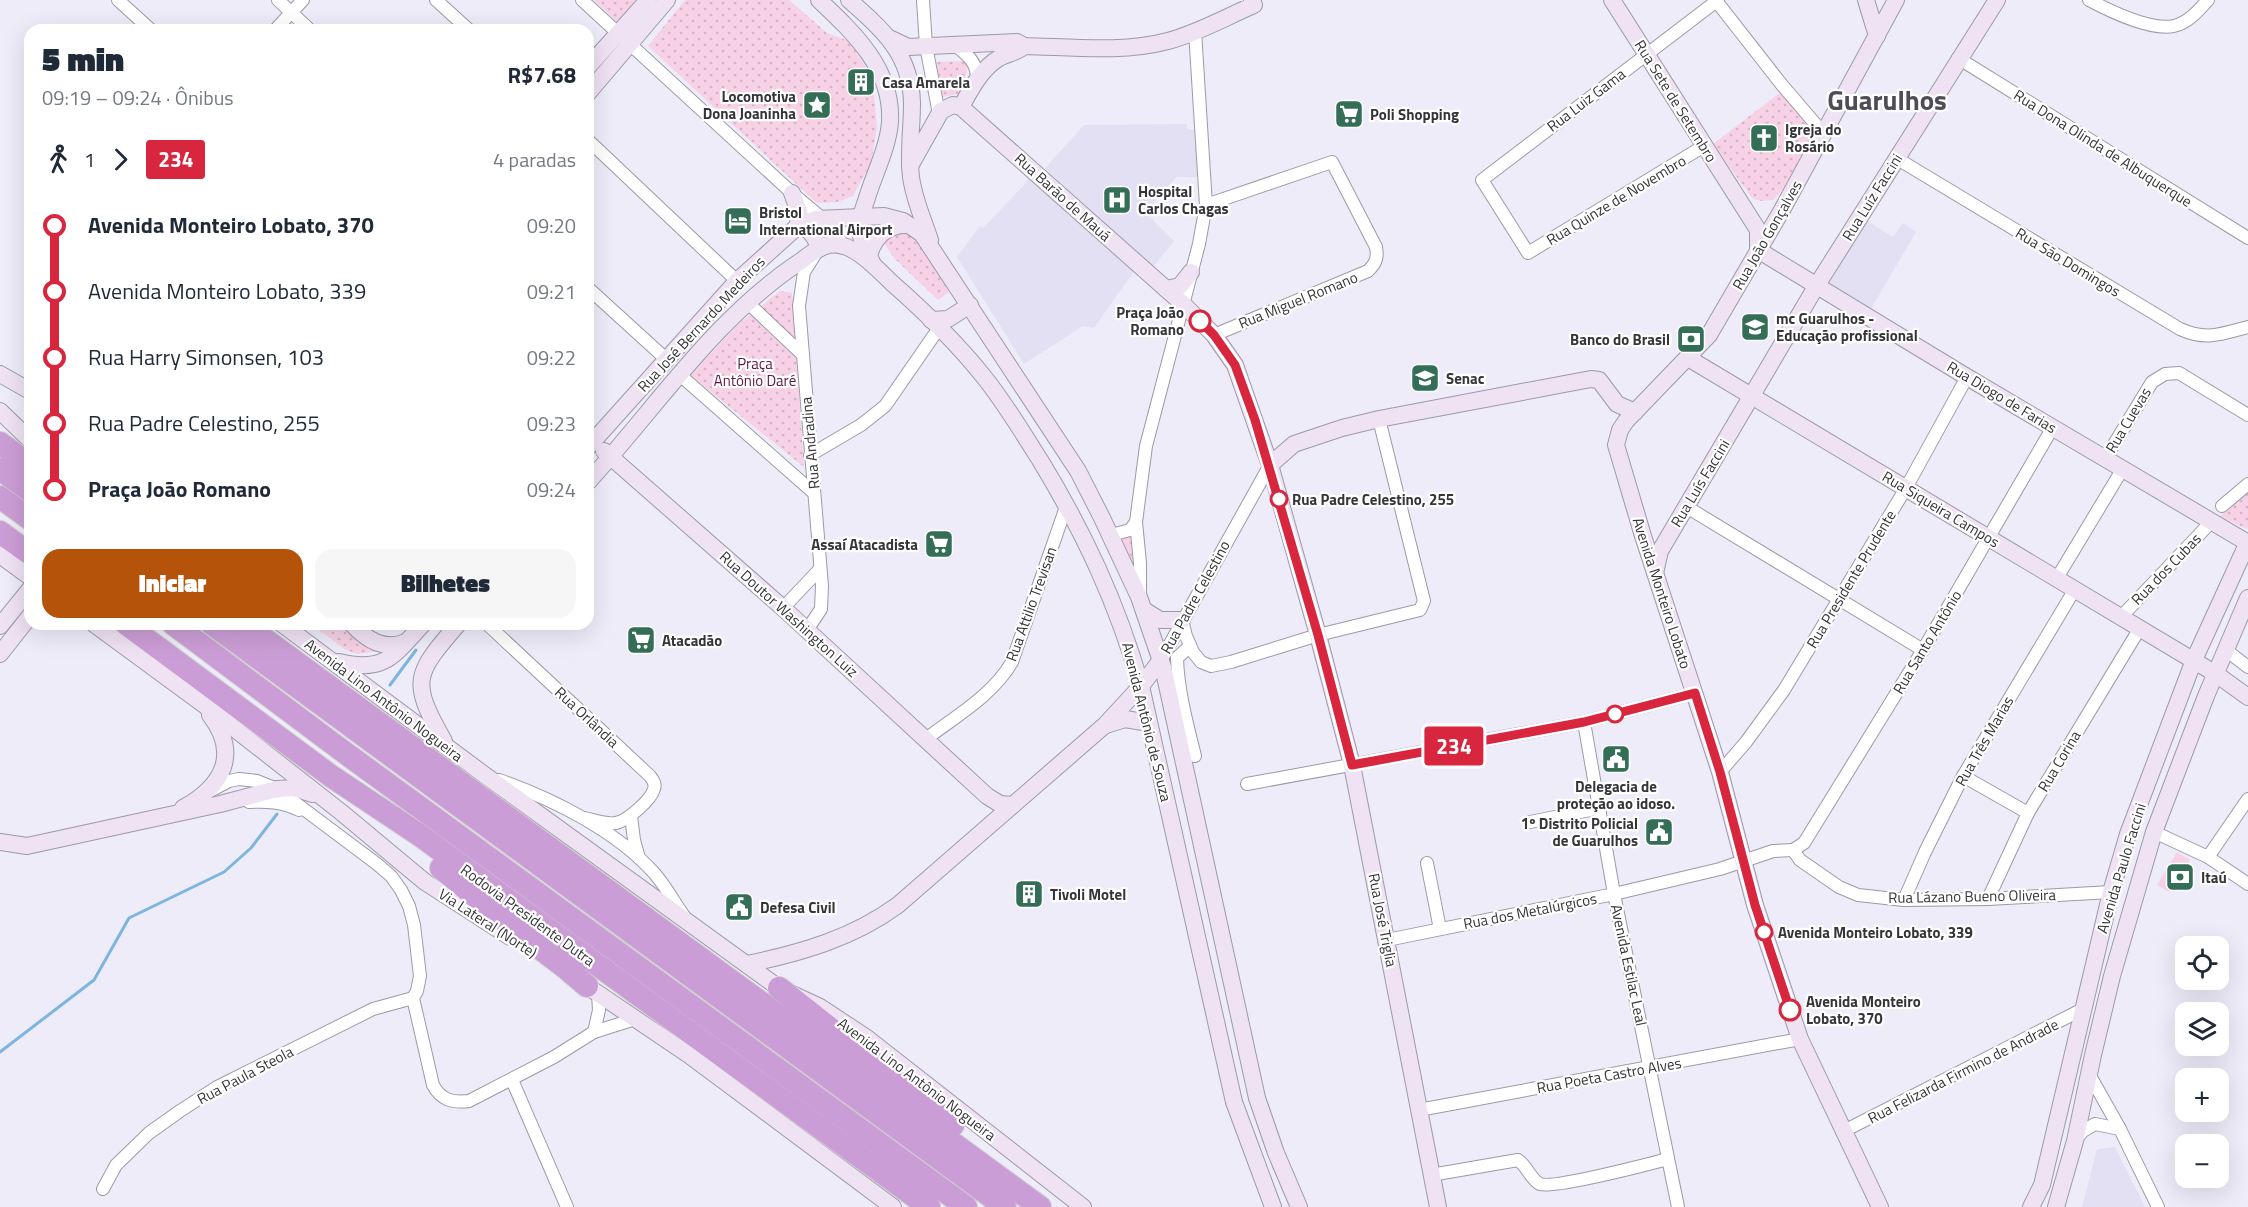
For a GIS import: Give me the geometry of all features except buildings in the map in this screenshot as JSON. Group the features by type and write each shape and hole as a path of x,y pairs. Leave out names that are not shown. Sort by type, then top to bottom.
{"highway":[{"path":"0,432 24,450"},
{"path":"0,443 24,461"},
{"path":"0,469 24,486"},
{"path":"0,497 24,515"},
{"path":"0,532 24,550"},
{"name":"Rodovia Presidente Dutra","path":"134,630 331,776 421,836 929,1207"},
{"path":"173,630 421,836"},
{"name":"Rodovia Presidente Dutra","path":"181,630 334,745 966,1207"},
{"path":"220,630 1005,1207"},
{"path":"252,630 1040,1207"},
{"path":"331,776 508,924 592,990"},
{"path":"779,988 996,1159 1008,1184"}],"main road":[{"path":"594,84 648,0"},
{"path":"594,62 624,40 667,0"},
{"path":"819,0 855,33 864,45 882,78 889,105 890,124 886,141 861,216 861,237 872,262"},
{"name":"Avenida Antônio de Souza","path":"849,0 889,38 902,58 910,88 910,166 913,188 932,246"},
{"name":"Rua Sete de Setembro","path":"1612,0 1758,230 1758,249"},
{"path":"1866,0 1877,36"},
{"name":"Rua João Gonçalves","path":"1617,452 1616,445 1620,430 1709,335 1782,210 1896,0"},
{"name":"Rua Luíz Faccini","path":"1752,396 1817,285 1958,58 1997,0"},
{"path":"889,38 908,47 1017,42 1024,46 1127,47 1169,41 1256,2"},
{"path":"910,166 939,114 948,107 961,107 977,79 997,59 1018,52 1024,46"},
{"name":"Rua Barão de Mauá","path":"961,107 1183,304"},
{"path":"792,193 799,212 798,226 811,232 819,249 829,245 843,245"},
{"path":"1740,202 1757,212 1782,210"},
{"name":"Rua José Bernardo Medeiros","path":"594,438 737,281 798,226 810,220 861,216"},
{"name":"Avenida Antônio de Souza","path":"861,216 894,218 912,226 932,246 1078,471 1142,603 1161,660 1257,1098 1276,1153 1299,1207"},
{"path":"872,262 878,237 888,228 899,225 912,226"},
{"name":"Avenida Antônio de Souza","path":"843,245 872,262 935,324 984,377 1006,406 1067,504 1113,599 1141,687 1234,1102 1273,1207"},
{"name":"Rua José Bernardo Medeiros","path":"594,475 680,375 747,302 779,276 819,249"},
{"name":"Rua Diogo de Farias","path":"1758,249 1967,377 2248,543"},
{"path":"1166,289 1180,286 1191,272"},
{"path":"1183,304 1214,335"},
{"path":"935,324 948,319 970,305"},
{"name":"Rua José Triglia","path":"1214,335 1235,365 1270,465 1299,569 1312,637 1352,765 1438,1207"},
{"name":"Rua Siqueira Campos","path":"1688,358 2194,660 2248,697"},
{"path":"0,374 24,388"},
{"name":"Rua Padre Celestino","path":"1270,465 1294,444 1379,418 1591,379 1599,380 1621,408 1635,412"},
{"name":"Rua Luís Faccini","path":"1655,574 1660,551 1752,396"},
{"path":"0,411 24,434"},
{"path":"1255,420 1266,433 1284,443 1294,444"},
{"name":"Rua Doutor Washington Luiz","path":"594,445 611,457 783,608 987,796 1000,804 1013,805"},
{"name":"Avenida Monteiro Lobato","path":"1617,452 1720,772 1755,905 1800,1039 1842,1132 1880,1207"},
{"name":"Avenida Paulo Faccini","path":"2031,1207 2042,1185 2111,892 2128,834 2194,660 2248,543"},
{"path":"1,555 24,580"},
{"path":"0,626 24,593"},
{"name":"Avenida Paulo Faccini","path":"2059,1204 2112,976 2154,832 2248,598"},
{"path":"1142,603 1160,620 1182,620"},
{"path":"0,654 24,624"},
{"name":"Via Lateral (Norte)","path":"102,630 203,704 341,812 425,882 689,1055 893,1207"},
{"name":"Avenida Lino Antônio Nogueira","path":"290,630 486,776 779,988 820,1007 867,1038 1083,1207"},
{"path":"359,630 368,638 386,647 406,642"},
{"path":"331,660 358,667 378,665 417,630"},
{"path":"448,747 424,704 421,683 430,656 453,630"},
{"name":"Rua Padre Celestino","path":"747,964 818,947 878,920 1105,725 1141,687 1161,660"},
{"path":"165,816 192,803 207,792 218,781 225,763 225,745 219,726 203,704"},
{"path":"1105,725 1125,719 1149,723"},
{"path":"0,842 27,846 220,804 277,789 294,788 303,791 341,812"},
{"path":"987,796 992,823"},
{"path":"2112,976 2110,953 2139,845 2135,836 2128,834"},
{"path":"2092,972 2096,987 2084,1047 2093,1055"}],"street":[{"path":"118,0 145,24"},
{"path":"278,0 304,24"},
{"path":"280,24 303,0"},
{"path":"436,0 462,24"},
{"path":"582,0 823,219 843,245"},
{"path":"923,0 926,46 939,114"},
{"path":"2089,0 2110,5 2157,26 2174,26 2185,22 2208,0"},
{"path":"1718,1 1782,85 1824,134"},
{"name":"Rua Luiz Gama","path":"1528,253 1482,180 1718,1"},
{"path":"1142,603 1136,522 1146,446 1206,205 1195,31"},
{"path":"954,44 971,58 977,71 977,79"},
{"name":"Rua Dona Olinda de Albuquerque","path":"1958,58 2248,238"},
{"path":"594,146 737,281"},
{"name":"Rua Quinze de Novembro","path":"1528,253 1704,146"},
{"name":"Rua São Domingos","path":"1896,158 2180,329 2204,337 2248,327"},
{"name":"Rua Miguel Romano","path":"1206,205 1332,162 1376,246 1378,256 1368,271 1214,335"},
{"name":"Rua Andradina","path":"807,630 820,609 822,586 810,455 800,292 804,272 819,249"},
{"path":"594,293 666,359"},
{"path":"747,302 803,355"},
{"path":"810,455 861,425 885,406 935,324"},
{"name":"Rua Cuevas","path":"2105,459 2152,381 2165,374 2179,373 2248,415"},
{"path":"680,375 814,493"},
{"name":"Rua Presidente Prudente","path":"1720,772 1768,714 1906,488 1967,377"},
{"path":"1182,620 1190,646 1201,662 1211,666 1312,637 1420,610 1424,601 1379,418"},
{"name":"Rua Santo Antônio","path":"1793,850 1804,843 1923,650 2053,427"},
{"name":"Rua Padre Celestino","path":"1161,660 1270,465"},
{"path":"2057,578 2122,470"},
{"path":"2222,506 2248,484"},
{"name":"Rua Attilio Trevisan","path":"926,739 994,686 1012,662 1067,504"},
{"path":"1685,506 1923,650"},
{"name":"Rua dos Cubas","path":"2121,617 2212,521"},
{"path":"1111,535 1130,530 1136,522"},
{"path":"783,608 820,570"},
{"name":"Rua Três Marias","path":"1904,900 1963,776 2074,589"},
{"name":"Rua Corina","path":"1988,899 2028,813 2140,628"},
{"name":"Rua Orlândia","path":"493,630 650,776 654,782 653,791 631,816"},
{"path":"1190,646 1177,658 1184,711 1195,756"},
{"path":"2226,650 2248,667"},
{"path":"1247,784 1584,722 1695,693"},
{"name":"Avenida Estilac Leal","path":"1584,722 1614,894 1678,1207"},
{"name":"Avenida Lino Antônio Nogueira","path":"486,776 558,804 584,818 639,858 660,880 686,919"},
{"path":"1963,776 2028,813"},
{"path":"207,792 238,778 258,781 277,789 377,864 401,890 409,906 414,925 420,976 413,998 433,1085 438,1094 447,1100 469,1101 512,1080 594,1032 635,1019"},
{"path":"2208,857 2248,799"},
{"path":"220,804 267,801 293,807 316,818"},
{"path":"1530,822 1600,808"},
{"path":"584,818 608,824 623,821 631,816 639,858"},
{"path":"2154,832 2208,857 2248,884"},
{"path":"1743,861 1773,851 1793,850"},
{"name":"Rua Lázano Bueno Oliveira","path":"1793,850 1800,860 1839,887 1858,895 1904,900 1988,899 2111,892"},
{"name":"Rua dos Metalúrgicos","path":"1387,940 1614,894 1743,861"},
{"path":"1427,863 1440,929"},
{"path":"592,990 599,1010 594,1032"},
{"name":"Rua Paula Steola","path":"103,1189 116,1165 149,1133 217,1087 373,1009 413,998"},
{"name":"Rua Felizarda Firmino de Andrade","path":"1842,1132 2083,1009"},
{"name":"Rua Poeta Castro Alves","path":"1419,1110 1800,1039"},
{"path":"2089,1074 2158,1207"},
{"path":"512,1080 567,1207"},
{"path":"2075,1141 2083,1131 2095,1124 2120,1130"},
{"path":"1431,1175 1518,1160 1535,1180 1544,1185 1594,1177 1668,1159"}],"shaded area":[{"name":"Hospital Carlos Chagas","path":"1187,124 1187,129 1199,130 1197,177 1176,177 1146,213 1174,241 1152,268 1045,168 1084,125"},
{"path":"1030,174 1135,270 1094,328 1083,326 1024,364 957,257 980,226 983,228 1025,184"},
{"path":"1863,218 1893,237 1903,223 1916,232 1868,314 1818,284"},
{"path":"2115,1147 2145,1207 2082,1207 2097,1149"}],"green space":[{"path":"594,0 639,0 619,24"},
{"path":"685,0 789,0 827,33 849,41 867,69 873,86 877,127 871,163 853,196 837,202 817,203 648,46"},
{"path":"969,61 962,93 943,97 936,62"},
{"path":"1781,92 1816,136 1785,187 1773,200 1761,201 1752,198 1713,144"},
{"path":"899,228 912,233 949,292 938,300 894,258 882,240"},
{"name":"Praça Antônio Daré","path":"780,291 792,293 804,467 690,375 741,322"},
{"path":"2248,493 2247,529 2220,516"},
{"path":"1135,531 1132,567 1117,543"},
{"path":"319,630 351,630 377,651 358,654 346,650"},
{"path":"2177,852 2190,860 2169,892 2157,885"}],"waterway":[{"path":"390,685 416,650"},
{"path":"0,1052 94,980 129,918 224,872 251,848 277,814"}],"bus line":[{"name":"234","path":"1200,321 1214,335 1235,365 1255,420 1318,635 1352,765 1584,722 1695,693 1720,772 1755,905 1790,1010"}],"place":[{"name":"Casa Amarela","path":"861,82"},
{"name":"Locomotiva Dona Joaninha","path":"817,105"},
{"name":"Poli Shopping","path":"1349,114"},
{"name":"Igreja do Rosário","path":"1764,138"},
{"name":"Hospital Carlos Chagas","path":"1117,200"},
{"name":"Bristol International Airport","path":"738,221"},
{"name":"Praça João Romano","path":"1200,321"},
{"name":"mc Guarulhos - Educação profissional","path":"1755,327"},
{"name":"Banco do Brasil","path":"1691,339"},
{"name":"Senac","path":"1425,378"},
{"name":"Rua Padre Celestino, 255","path":"1279,499"},
{"name":"Assaí Atacadista","path":"939,544"},
{"name":"Atacadão","path":"641,640"},
{"name":"Delegacia de proteção ao idoso.","path":"1616,759"},
{"name":"1º Distrito Policial de Guarulhos","path":"1659,832"},
{"name":"Itaú","path":"2180,877"},
{"name":"Tivoli Motel","path":"1029,894"},
{"name":"Defesa Civil","path":"739,907"},
{"name":"Avenida Monteiro Lobato, 339","path":"1764,932"},
{"name":"Avenida Monteiro Lobato, 370","path":"1790,1010"}],"district":[{"name":"Guarulhos","path":"1887,99"}]}
